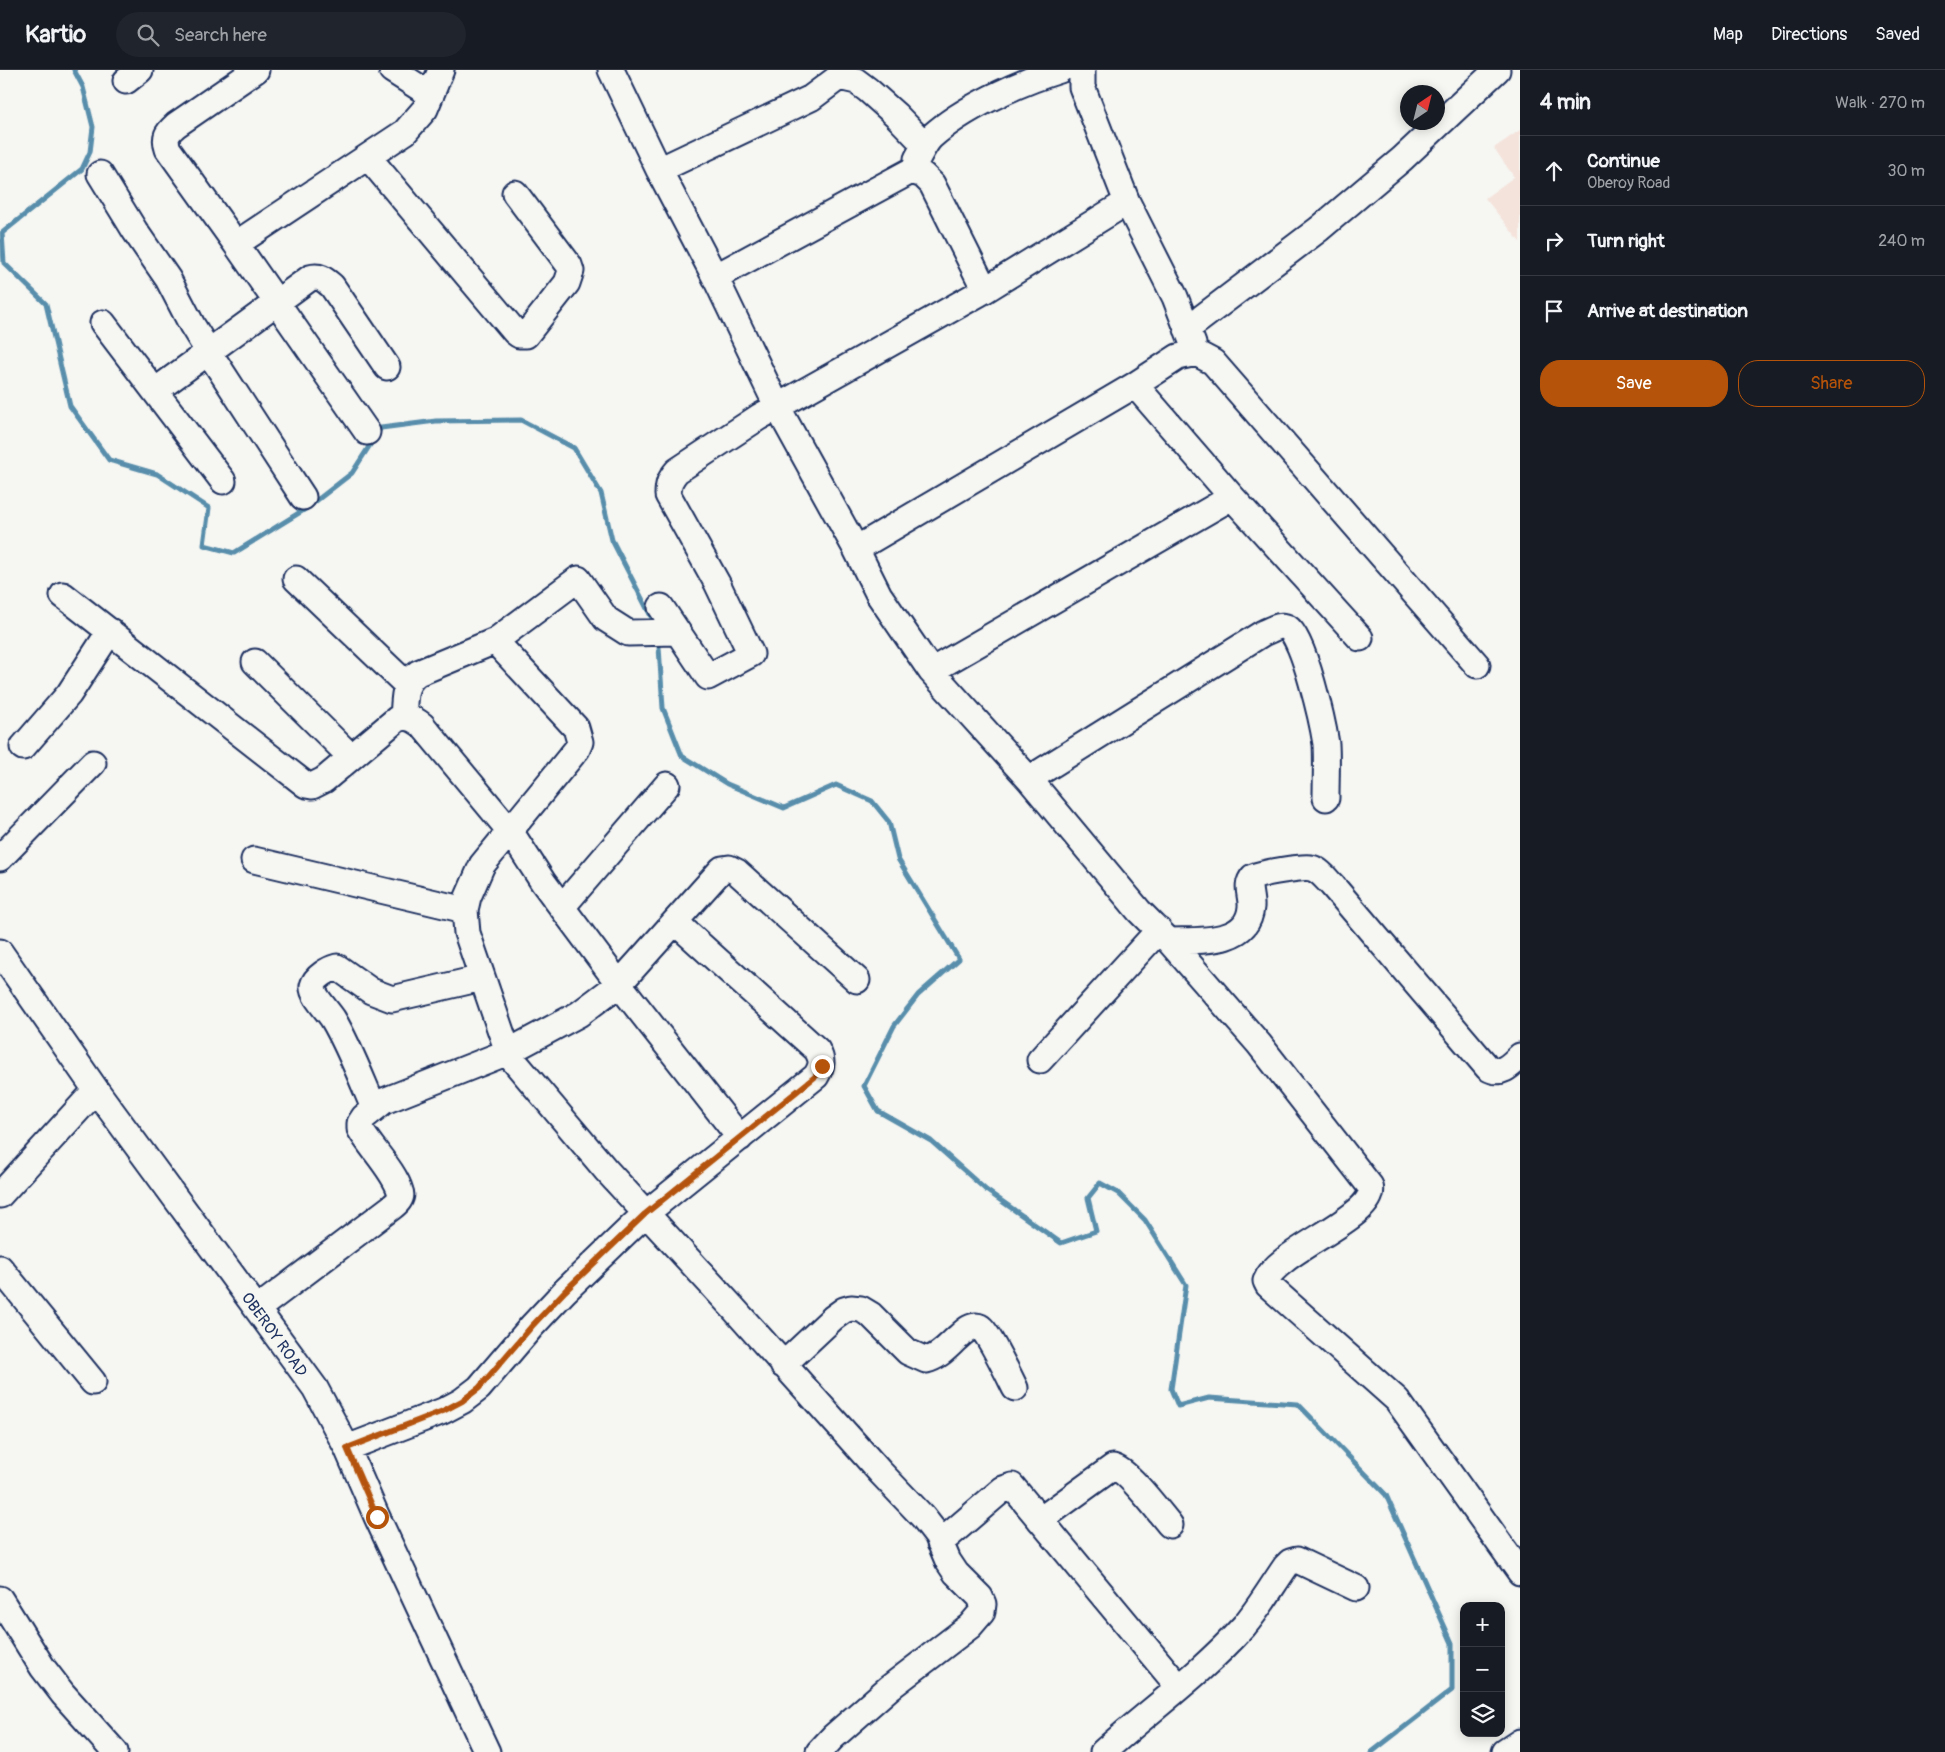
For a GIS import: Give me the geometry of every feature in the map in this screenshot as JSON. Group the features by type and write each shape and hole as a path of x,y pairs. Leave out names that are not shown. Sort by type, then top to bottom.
{"street":[{"path":"256,70 176,125 167,133 165,141 168,149 368,432"},
{"path":"392,70 431,94"},
{"path":"236,244 405,132 425,108 441,70"},
{"path":"611,70 659,170 715,277 778,408 856,549 879,595 931,670 1029,779 1138,911 1164,936 1259,1044 1372,1191 1367,1203 1358,1212 1292,1255 1271,1273 1266,1281 1268,1285 1397,1400 1520,1572"},
{"path":"715,277 911,171 930,138 965,113 1039,76 1060,70"},
{"path":"1082,70 1082,87 1127,202 1175,297 1196,353"},
{"path":"1187,329 1319,229 1402,159 1497,70"},
{"path":"659,170 811,98 839,77 856,81 890,110 925,144"},
{"path":"368,157 515,332 519,335 526,335 567,283 571,272 569,265 515,193"},
{"path":"911,171 923,175 932,184 985,290"},
{"path":"100,174 135,231 168,279 192,326 303,497"},
{"path":"661,607 708,677 751,654 717,584 668,495 668,484 677,471 716,444 985,290 1127,202"},
{"path":"155,391 276,301 316,276 323,278 332,286 387,367"},
{"path":"103,323 223,481"},
{"path":"856,549 1135,385 1178,357 1196,353 1213,362 1476,665"},
{"path":"1135,385 1232,497 1360,638"},
{"path":"931,670 1232,497"},
{"path":"296,579 406,684"},
{"path":"403,717 406,684 418,672 495,641 578,579 606,619 628,634 677,632"},
{"path":"63,595 306,784 312,786 324,780 397,719 403,717 413,719 422,725 510,831 562,907 740,1138"},
{"path":"1029,779 1263,633 1283,626 1289,629 1295,636 1303,654 1322,722 1326,746 1326,798"},
{"path":"22,747 69,694 110,632"},
{"path":"495,641 576,728 580,742 577,749 482,864 468,897 465,910 467,933 508,1052 531,1082 645,1214 923,1517 932,1528 943,1553 952,1567 980,1597 983,1604 982,1612 970,1626 889,1688 819,1752"},
{"path":"255,662 351,757"},
{"path":"0,858 93,763"},
{"path":"562,907 667,785"},
{"path":"254,860 465,910"},
{"path":"257,1309 397,1203 400,1198 401,1192 360,1129 360,1123 364,1116 384,1101 508,1052 579,1014 620,984 722,869 729,868 737,872 858,980"},
{"path":"1040,1060 1164,936 1218,939 1228,937 1242,927 1248,919 1251,907 1249,887 1253,877 1287,870 1312,868 1332,885 1488,1068 1496,1071 1502,1070 1509,1067 1520,1056"},
{"path":"347,1448 443,1411 462,1401 479,1388 558,1298 645,1214 816,1076 822,1066 822,1058 817,1050 675,922"},
{"name":"OBEROY ROAD","path":"0,952 96,1090 315,1388 347,1448 377,1517 487,1752"},
{"path":"374,1108 333,1018 313,992 316,980 331,968 337,967 371,991 392,998 482,978"},
{"path":"0,1195 96,1090"},
{"path":"0,1268 93,1382"},
{"path":"783,1365 844,1310 861,1309 871,1315 908,1352 926,1360 936,1358 968,1329 981,1327 990,1340 1015,1388"},
{"path":"1040,1520 1113,1467 1118,1468 1130,1479 1170,1525"},
{"path":"940,1543 1003,1489 1009,1486 1016,1490 1179,1688"},
{"path":"1103,1752 1179,1688 1244,1626 1264,1601 1290,1562 1297,1560 1356,1588"},
{"path":"0,1600 43,1668 83,1718 115,1752"},
{"path":"1505,1752 1520,1742"}],"shaded area":[{"path":"1520,130 1520,242 1485,198 1514,177 1494,148"}],"waterway":[{"path":"74,70 83,87 93,127 90,152 82,169 2,233 4,263 46,304 70,406 109,460 157,474 209,508 204,545 234,553 307,508 352,473 381,428 436,421 521,420 574,448 601,493 612,540 655,624"},
{"path":"659,647 663,708 682,756 727,784 784,808 836,785 872,801 889,822 898,859 959,959 918,995 894,1026 864,1086 878,1111 931,1141 986,1190 1061,1243 1096,1231 1088,1198 1100,1183 1118,1193 1145,1220 1186,1285 1171,1389 1178,1406 1209,1398 1298,1404 1386,1495 1452,1643 1452,1690 1372,1752"}],"route":[{"path":"377,1517 347,1448 443,1411 462,1401 479,1388 565,1291 645,1214 816,1076 822,1066"}]}
